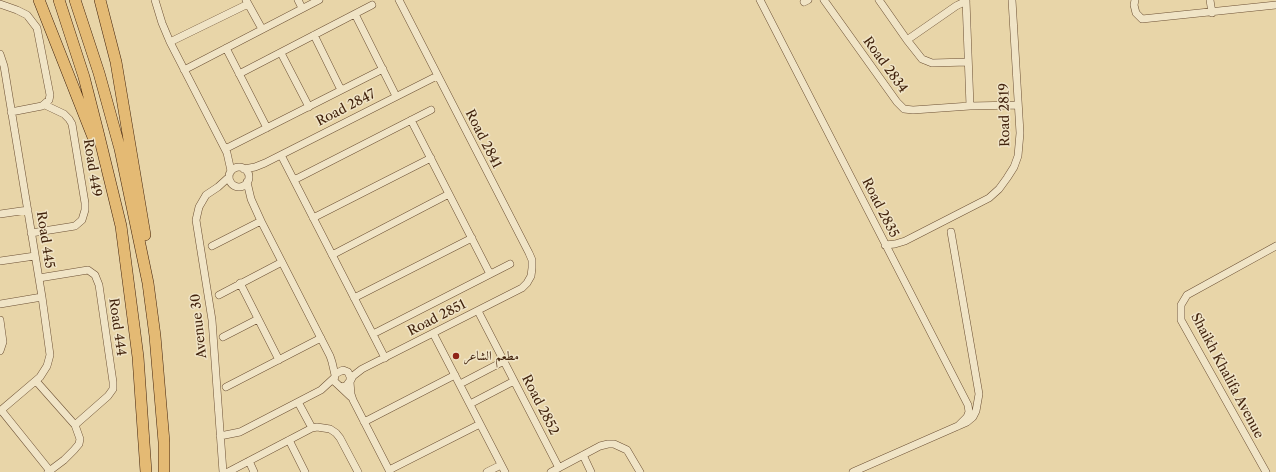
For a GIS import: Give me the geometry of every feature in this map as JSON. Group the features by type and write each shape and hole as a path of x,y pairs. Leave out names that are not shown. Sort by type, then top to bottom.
{"highway":[{"path":"39,0 89,126 104,176 115,226 124,254"},
{"path":"59,0 84,76 121,226 138,357 146,472"},
{"path":"75,0 99,73 120,149 148,283 155,336 164,442 164,472"},
{"path":"100,0 116,62 129,135 146,241 148,283"}],"street":[{"path":"155,0 170,42 226,151 242,168 248,179 251,199 261,221 333,362 350,377 350,388 353,400 390,471 480,424"},
{"path":"298,0 302,8"},
{"path":"184,70 319,0"},
{"name":"Road 2841","path":"399,0 532,260 531,276 528,283 522,288"},
{"name":"Road 2835","path":"760,0 968,405 967,417 958,426"},
{"name":"Road 2834","path":"824,0 900,106 904,109 913,110 970,106 1018,105"},
{"path":"907,40 966,0 970,106"},
{"name":"Road 2819","path":"885,245 905,241 977,205 989,198 1007,178 1018,156 1020,133 1012,0"},
{"path":"1135,0 1134,5 1136,14 1142,19 1212,13 1276,5"},
{"path":"1210,0 1212,13"},
{"path":"883,1 907,40 919,55 927,62 968,62"},
{"path":"170,42 247,2 262,30"},
{"path":"0,4 26,15 37,28 50,95 49,100 45,105 11,112"},
{"path":"239,74 372,5"},
{"path":"355,14 396,96"},
{"path":"314,35 341,90"},
{"path":"226,48 267,128"},
{"path":"281,52 310,106"},
{"name":"Road 445","path":"0,54 4,66 3,85 11,112 28,210 50,359 46,370 36,381 1,410"},
{"path":"226,151 267,128 382,69"},
{"name":"Road 2847","path":"242,168 255,167 265,163 437,76"},
{"name":"Road 449","path":"31,233 75,226 82,220 86,203 72,124 64,114 45,105"},
{"path":"294,180 431,110"},
{"path":"411,120 490,274"},
{"path":"226,151 230,174 235,185 251,199"},
{"path":"281,155 385,358"},
{"path":"313,218 431,158"},
{"name":"Road 2847","path":"248,179 256,169 265,163"},
{"path":"230,174 235,168 242,168"},
{"name":"Avenue 30","path":"224,472 212,320 196,220 199,206 206,194 218,187 230,174"},
{"path":"235,185 243,185 248,179"},
{"name":"Avenue 30","path":"218,187 235,185"},
{"path":"332,255 450,194"},
{"path":"0,214 28,210"},
{"path":"212,246 261,221"},
{"path":"853,472 967,422 973,417 977,407 979,394 951,232"},
{"path":"354,298 472,238"},
{"name":"Road 2819","path":"892,257 897,248 905,241"},
{"name":"Shaikh Khalifa Avenue","path":"1266,472 1181,320 1181,305 1187,295 1276,246"},
{"path":"0,261 35,256"},
{"path":"218,295 282,262"},
{"path":"373,334 510,264"},
{"name":"Road 444","path":"39,278 88,270 95,275 99,285 113,389 108,396 75,425"},
{"path":"240,283 279,360"},
{"name":"Road 2851","path":"350,382 357,372 362,369 522,288"},
{"path":"0,304 42,297"},
{"name":"Road 2852","path":"478,311 559,468"},
{"path":"223,337 258,319"},
{"path":"0,320 3,342 0,352"},
{"path":"433,333 505,472"},
{"path":"226,387 321,338"},
{"path":"330,356 334,381 353,400"},
{"path":"460,384 504,361"},
{"name":"Road 2851","path":"344,371 352,372 362,369"},
{"path":"321,390 340,371 344,371"},
{"path":"364,422 455,375"},
{"path":"1,410 49,472 64,460 79,444 80,438 75,425 36,381"},
{"path":"470,404 514,381"},
{"path":"220,436 240,432 321,390 346,386 350,382"},
{"path":"298,402 312,428"},
{"path":"228,472 312,428 317,427 325,428 336,433 358,472"},
{"path":"289,440 305,472"},
{"path":"551,472 600,446 614,444 628,450 640,472"},
{"path":"583,455 591,472"},
{"path":"249,461 254,472"},
{"path":"487,472 501,465"}],"place":[{"name":"مطعم الشاعر","path":"456,356"}]}
